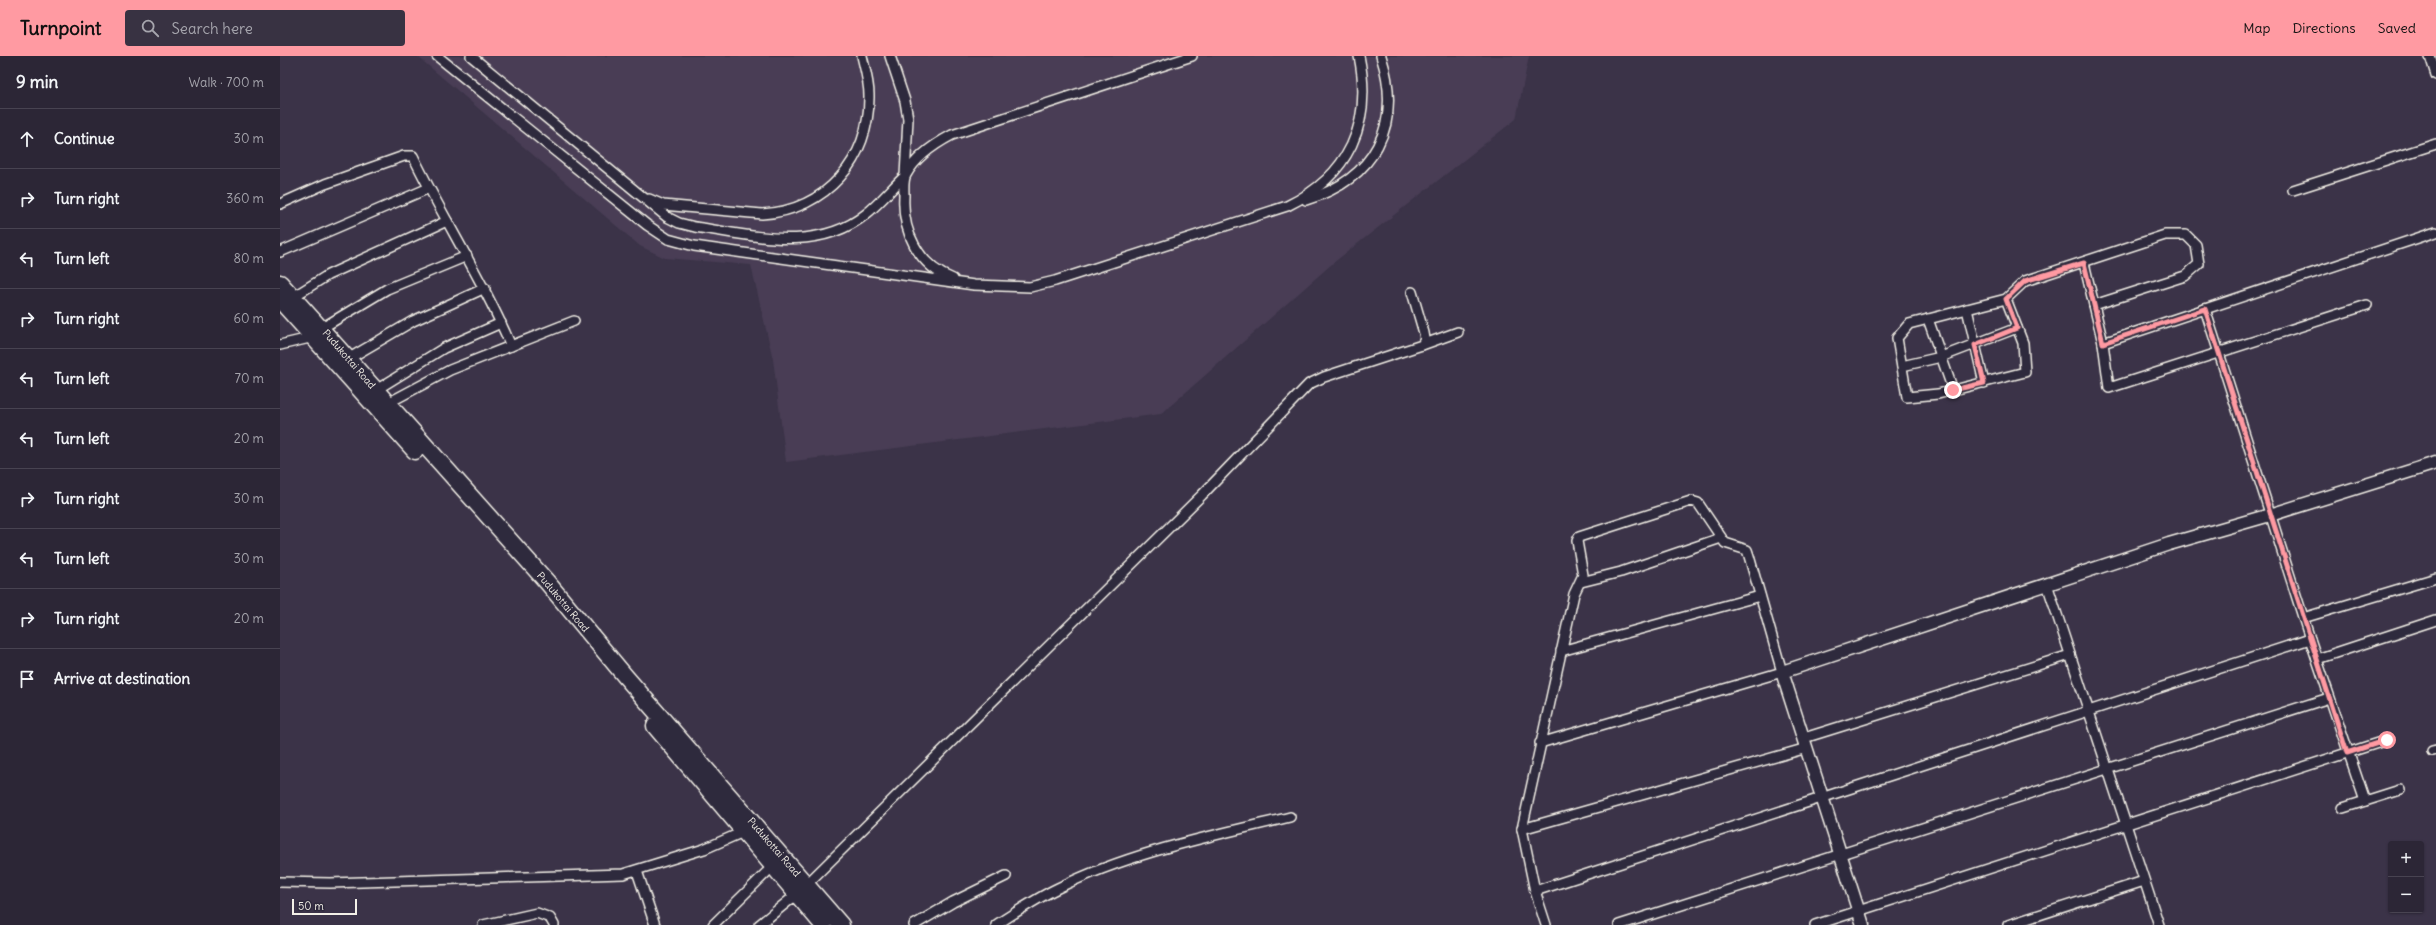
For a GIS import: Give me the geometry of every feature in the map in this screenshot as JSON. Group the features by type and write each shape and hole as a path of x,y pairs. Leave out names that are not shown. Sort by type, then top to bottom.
{"highway":[{"name":"Pudukottai Road","path":"280,283 287,299 318,332 743,832 773,866 802,889 841,925"},
{"name":"Pudukottai Road","path":"318,332 348,359 547,582 802,889 823,925"}],"street":[{"path":"437,56 647,225 668,238 694,246 974,285 1018,288 1042,285 1325,194 1341,185 1367,164 1379,148 1385,132 1390,101 1386,71 1381,56"},
{"path":"471,56 634,191 658,210 679,223 798,239 834,232 851,225 866,215 931,148 952,136 1192,56"},
{"path":"634,191 663,205 762,214 778,213 798,207 815,199 841,177 857,152 868,111 868,81 862,56"},
{"path":"890,56 905,101 908,119 904,213 909,237 922,257 940,273 951,279 974,285"},
{"path":"1287,206 1308,196 1326,181 1342,164 1353,143 1360,121 1363,93 1359,56"},
{"path":"2430,56 2436,75"},
{"path":"2293,190 2436,144"},
{"path":"280,204 325,184 404,156 413,156 429,188 485,288 511,346"},
{"path":"280,252 429,188"},
{"path":"287,299 328,275 447,221"},
{"path":"2103,343 2436,232"},
{"path":"2006,299 2023,343 2026,372 1953,390 1907,397 1897,338 1909,324 2006,299 2025,281 2084,263 2165,235 2186,235 2196,245 2200,264 2185,276 2094,305"},
{"path":"280,346 318,332 387,289 467,256"},
{"path":"2084,263 2103,343 2109,388 2219,354 2367,305"},
{"path":"348,359 414,321 485,288"},
{"path":"1412,292 1424,333 1425,339 1422,345"},
{"path":"1967,309 1984,383"},
{"path":"2205,309 2329,698 2365,801"},
{"path":"1928,319 1953,390"},
{"path":"388,403 450,370 574,322"},
{"path":"376,390 444,348 502,323"},
{"path":"1902,366 1941,357 2017,328"},
{"path":"759,925 802,889 1202,495 1308,384 1324,377 1458,332"},
{"path":"1540,743 1782,672 2169,544 2270,515 2436,463"},
{"path":"1546,925 1535,891 1522,829 1574,594 1583,575 1577,541 1579,537 1691,501 1698,503 1725,542 1747,550 1782,672 1863,925"},
{"path":"1581,582 1621,572 1721,538"},
{"path":"2303,618 2436,578"},
{"path":"2047,584 2159,925"},
{"path":"1561,651 1760,596"},
{"path":"2317,659 2436,620"},
{"path":"1535,891 2310,639"},
{"path":"1522,829 1805,743 2070,655"},
{"path":"1619,925 2329,698"},
{"path":"1815,925 2387,740"},
{"path":"2343,808 2400,790"},
{"path":"996,925 1057,888 1091,873 1173,845 1290,817"},
{"path":"280,882 338,883 623,874 637,871 704,849 743,832"},
{"path":"713,925 773,866"},
{"path":"637,871 655,925"},
{"path":"914,925 952,902 1006,876"},
{"path":"2008,925 2144,881"},
{"path":"483,925 537,913 550,918 554,925"}],"shaded area":[{"path":"417,56 1529,56 1516,119 1333,263 1161,414 786,462 773,359 751,265 665,258 640,246"}],"route":[{"path":"1953,390 1984,383 1975,345 2017,328 2006,299 2025,281 2084,263 2103,343 2205,309 2347,753 2387,740"}]}
